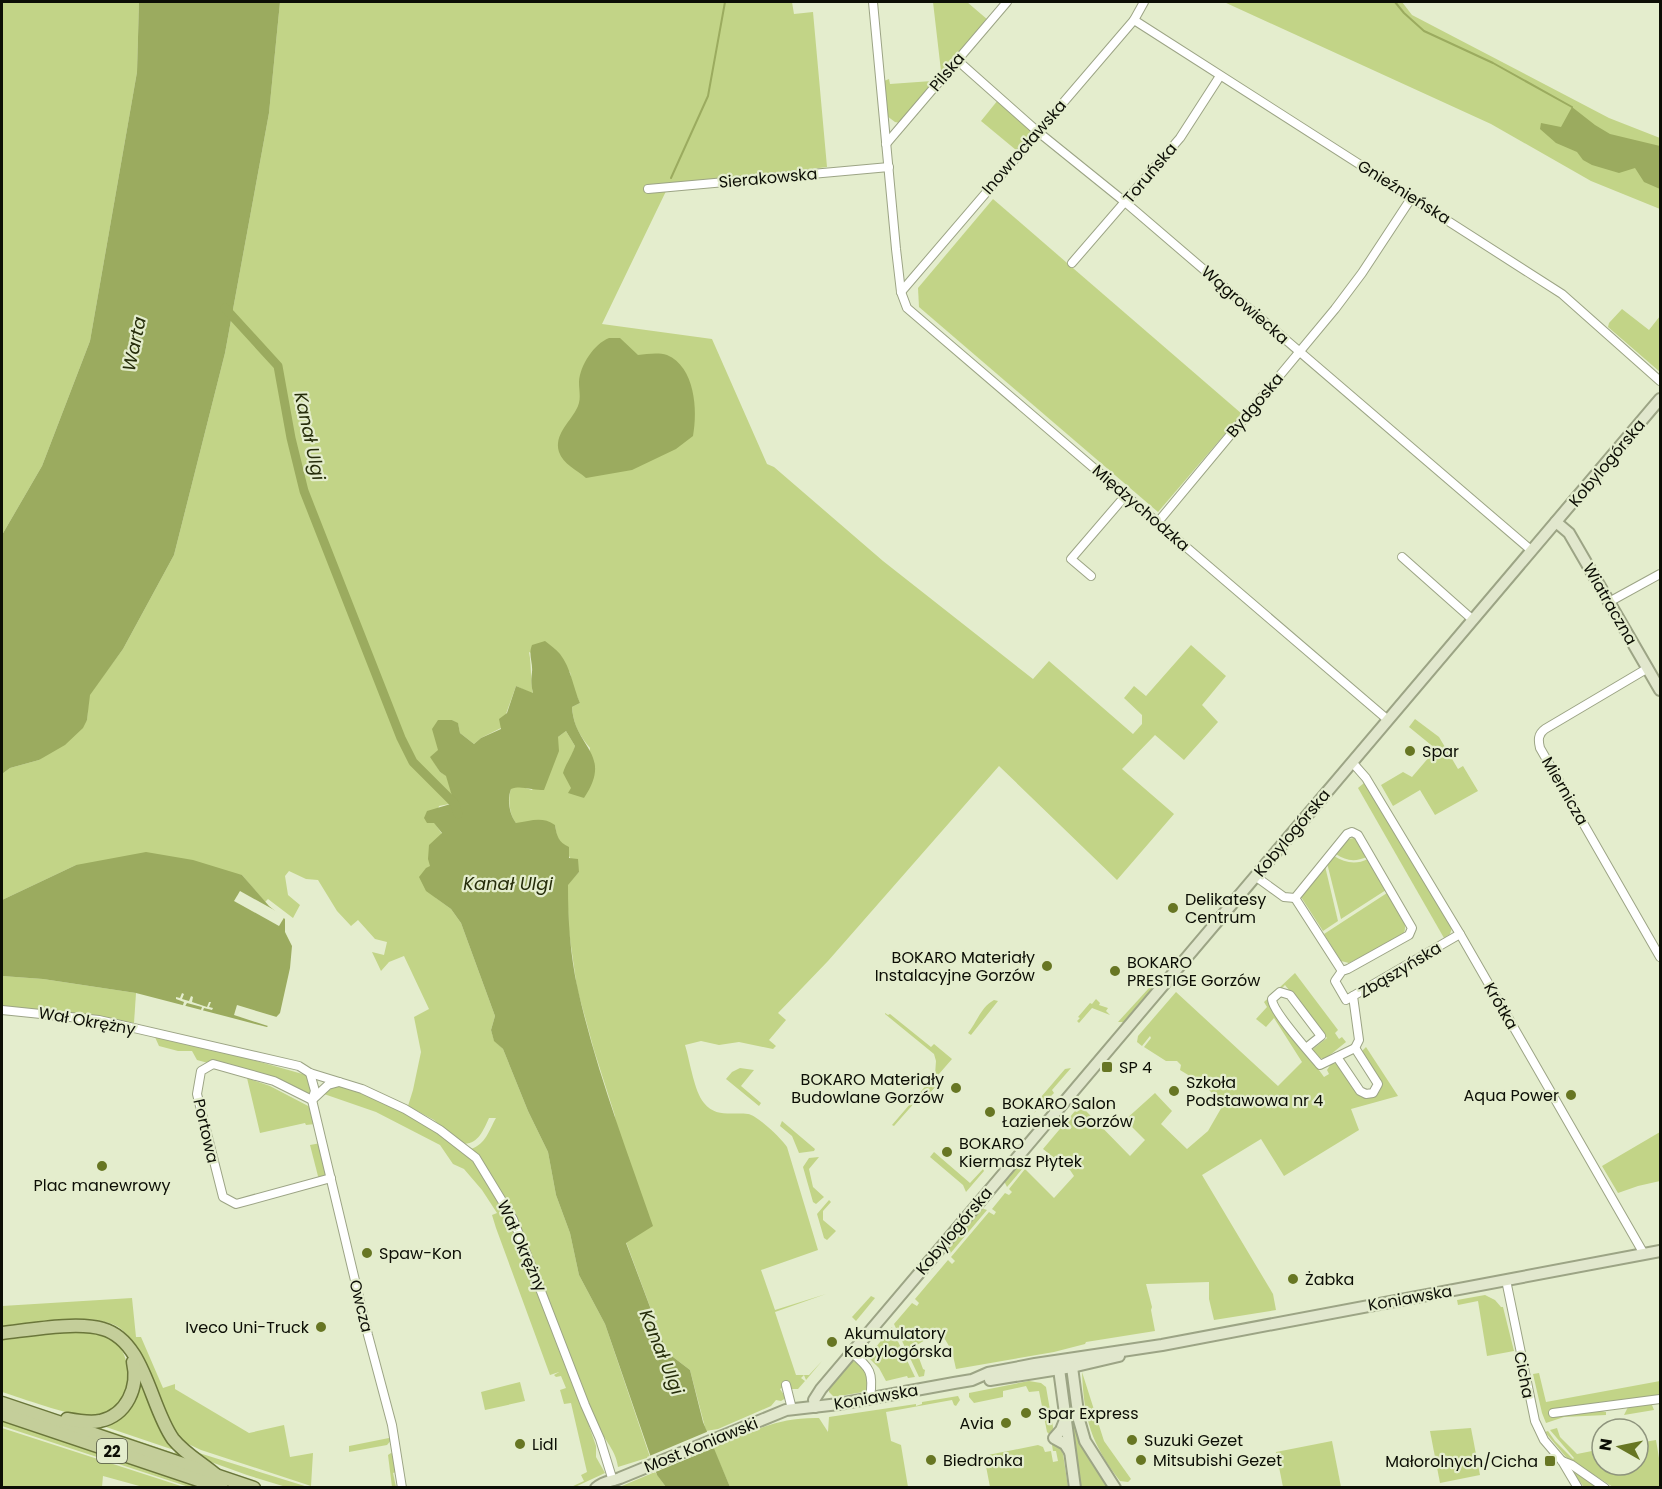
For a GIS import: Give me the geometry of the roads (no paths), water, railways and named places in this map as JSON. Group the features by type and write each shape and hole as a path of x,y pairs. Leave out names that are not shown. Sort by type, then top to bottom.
{"main road":[{"path":"2,1333 75,1326 98,1327 119,1337 137,1359 165,1426 173,1439 216,1475"},
{"path":"28,1412 84,1422 97,1422 112,1416 126,1404 134,1387 135,1369 131,1352"},
{"name":"22","path":"2,1403 254,1488"},
{"name":"22","path":"2,1414 222,1488"}],"street":[{"path":"873,2 901,292"},
{"name":"Pilska","path":"886,144 1007,2"},
{"name":"Inowrocławska","path":"901,292 1134,20 1143,2"},
{"name":"Gnieźnieńska","path":"1134,20 1562,294 1660,381"},
{"name":"Wągrowiecka","path":"957,60 1037,131 1125,202 1532,551"},
{"name":"Toruńska","path":"1072,263 1179,138 1220,76"},
{"name":"Sierakowska","path":"648,189 889,168"},
{"name":"Bydgoska","path":"1158,522 1362,273 1412,197"},
{"name":"Międzychodzka","path":"901,292 907,308 1388,720"},
{"name":"Kobylogórska","path":"815,1407 814,1400 818,1391 1660,399"},
{"path":"1091,576 1071,559 1126,495"},
{"name":"Wiatraczna","path":"1556,522 1569,533 1660,690"},
{"path":"1402,557 1473,620"},
{"path":"1609,602 1660,574"},
{"name":"Miernicza","path":"1648,668 1545,729 1538,741 1660,957"},
{"name":"Krótka","path":"1352,762 1366,778 1460,934 1644,1254"},
{"path":"1295,898 1347,834 1356,832 1412,928 1409,935 1342,971 1335,981 1346,1000 1353,996"},
{"path":"1255,876 1284,897 1295,898"},
{"path":"1295,898 1342,971"},
{"name":"Zbąszyńska","path":"1355,1048 1359,1040 1353,996 1460,934"},
{"path":"1306,1048 1321,1036 1290,995 1280,992 1272,999 1274,1008 1306,1048 1320,1065 1355,1048 1377,1084 1373,1093 1366,1094 1360,1090 1337,1057"},
{"name":"Wał Okrężny","path":"2,1010 99,1020 299,1066 310,1073 362,1089 405,1109 440,1130 476,1158 509,1211 600,1439 614,1482"},
{"name":"Portowa","path":"312,1100 274,1081 213,1064 201,1071 197,1094 223,1197 236,1204 331,1178"},
{"path":"310,1073 315,1091 312,1100"},
{"path":"312,1100 328,1085 339,1082"},
{"name":"Owcza","path":"312,1100 392,1425 402,1487"},
{"name":"Koniawska","path":"787,1411 972,1380 989,1380 1061,1364 1660,1251"},
{"name":"Cicha","path":"1506,1280 1532,1413 1544,1440 1562,1461"},
{"name":"Koniawska","path":"1061,1364 1072,1367 1140,1352 1160,1345"},
{"path":"851,1352 870,1370 872,1380 870,1398"},
{"path":"1061,1364 1075,1488"},
{"path":"1072,1367 1079,1420 1085,1441 1115,1488"},
{"path":"786,1384 787,1411"},
{"path":"1553,1413 1660,1399"},
{"name":"Most Koniawski","path":"596,1488 607,1480 614,1482 787,1411"},
{"path":"1562,1461 1578,1488"},
{"path":"1562,1461 1605,1488"}],"water":[{"name":"Warta","path":"139,2 280,2 269,113 225,353 174,555 123,649 90,695 87,720 83,728 65,745 39,760 10,768 2,774 2,535 42,466 90,341 137,72"},
{"path":"1572,107 1610,134 1660,146 1660,189 1644,182 1635,168 1619,173 1592,165 1583,160 1577,152 1556,143 1540,129 1541,123 1561,127"},
{"path":"609,338 620,338 638,355 656,353 667,355 684,369 689,379 694,402 693,436 676,449 632,470 586,478 564,460 558,446 560,435 580,400 579,382 585,362 598,345"},
{"name":"Kanał Ulgi","path":"545,641 564,659 569,671 580,703 572,707 574,721 594,760 595,771 584,798 568,793 571,788 563,773 575,746 566,731 558,737 559,751 544,790 511,789 510,811 516,823 541,820 555,825 562,843 569,847 569,858 578,859 579,872 568,885 570,938 575,977 603,1079 653,1226 626,1243 665,1347 673,1357 690,1370 703,1422 730,1487 666,1487 657,1475 605,1324 579,1275 570,1233 556,1195 548,1152 528,1111 503,1049 494,1041 491,1030 495,1016 461,923 451,909 426,891 419,877 430,866 429,845 442,833 434,823 427,823 424,818 427,811 454,803 446,776 440,772 430,757 438,750 432,729 438,720 452,720 458,723 460,733 474,744 481,738 501,729 499,719 507,713 516,686 533,693 531,649 532,645"},
{"path":"146,852 193,860 242,875 269,906 285,919 285,932 292,946 290,968 280,1013 267,1027 136,993 43,979 2,976 2,900 76,865"}],"waterway":[{"path":"671,178 708,96 725,2"},
{"path":"1395,2 1424,31 1493,63 1572,107"},
{"name":"Kanał Ulgi","path":"225,308 278,366 291,438 304,491 401,738 413,762 454,803 458,814"}],"place":[{"name":"Spar","path":"1410,751"},
{"name":"Delikatesy Centrum","path":"1173,908"},
{"name":"BOKARO Materiały Instalacyjne Gorzów","path":"1047,966"},
{"name":"BOKARO PRESTIGE Gorzów","path":"1115,971"},
{"name":"SP 4","path":"1107,1067"},
{"name":"BOKARO Materiały Budowlane Gorzów","path":"956,1088"},
{"name":"Szkoła Podstawowa nr 4","path":"1174,1091"},
{"name":"Aqua Power","path":"1571,1095"},
{"name":"BOKARO Salon Łazienek Gorzów","path":"990,1112"},
{"name":"BOKARO Kiermasz Płytek","path":"947,1152"},
{"name":"Plac manewrowy","path":"102,1166"},
{"name":"Spaw-Kon","path":"367,1253"},
{"name":"Żabka","path":"1293,1279"},
{"name":"Iveco Uni-Truck","path":"321,1327"},
{"name":"Akumulatory Kobylogórska","path":"832,1342"},
{"name":"Spar Express","path":"1026,1413"},
{"name":"Avia","path":"1006,1423"},
{"name":"Suzuki Gezet","path":"1132,1440"},
{"name":"Lidl","path":"520,1444"},
{"name":"Biedronka","path":"931,1460"},
{"name":"Mitsubishi Gezet","path":"1141,1460"},
{"name":"Małorolnych/Cicha","path":"1550,1461"}]}
